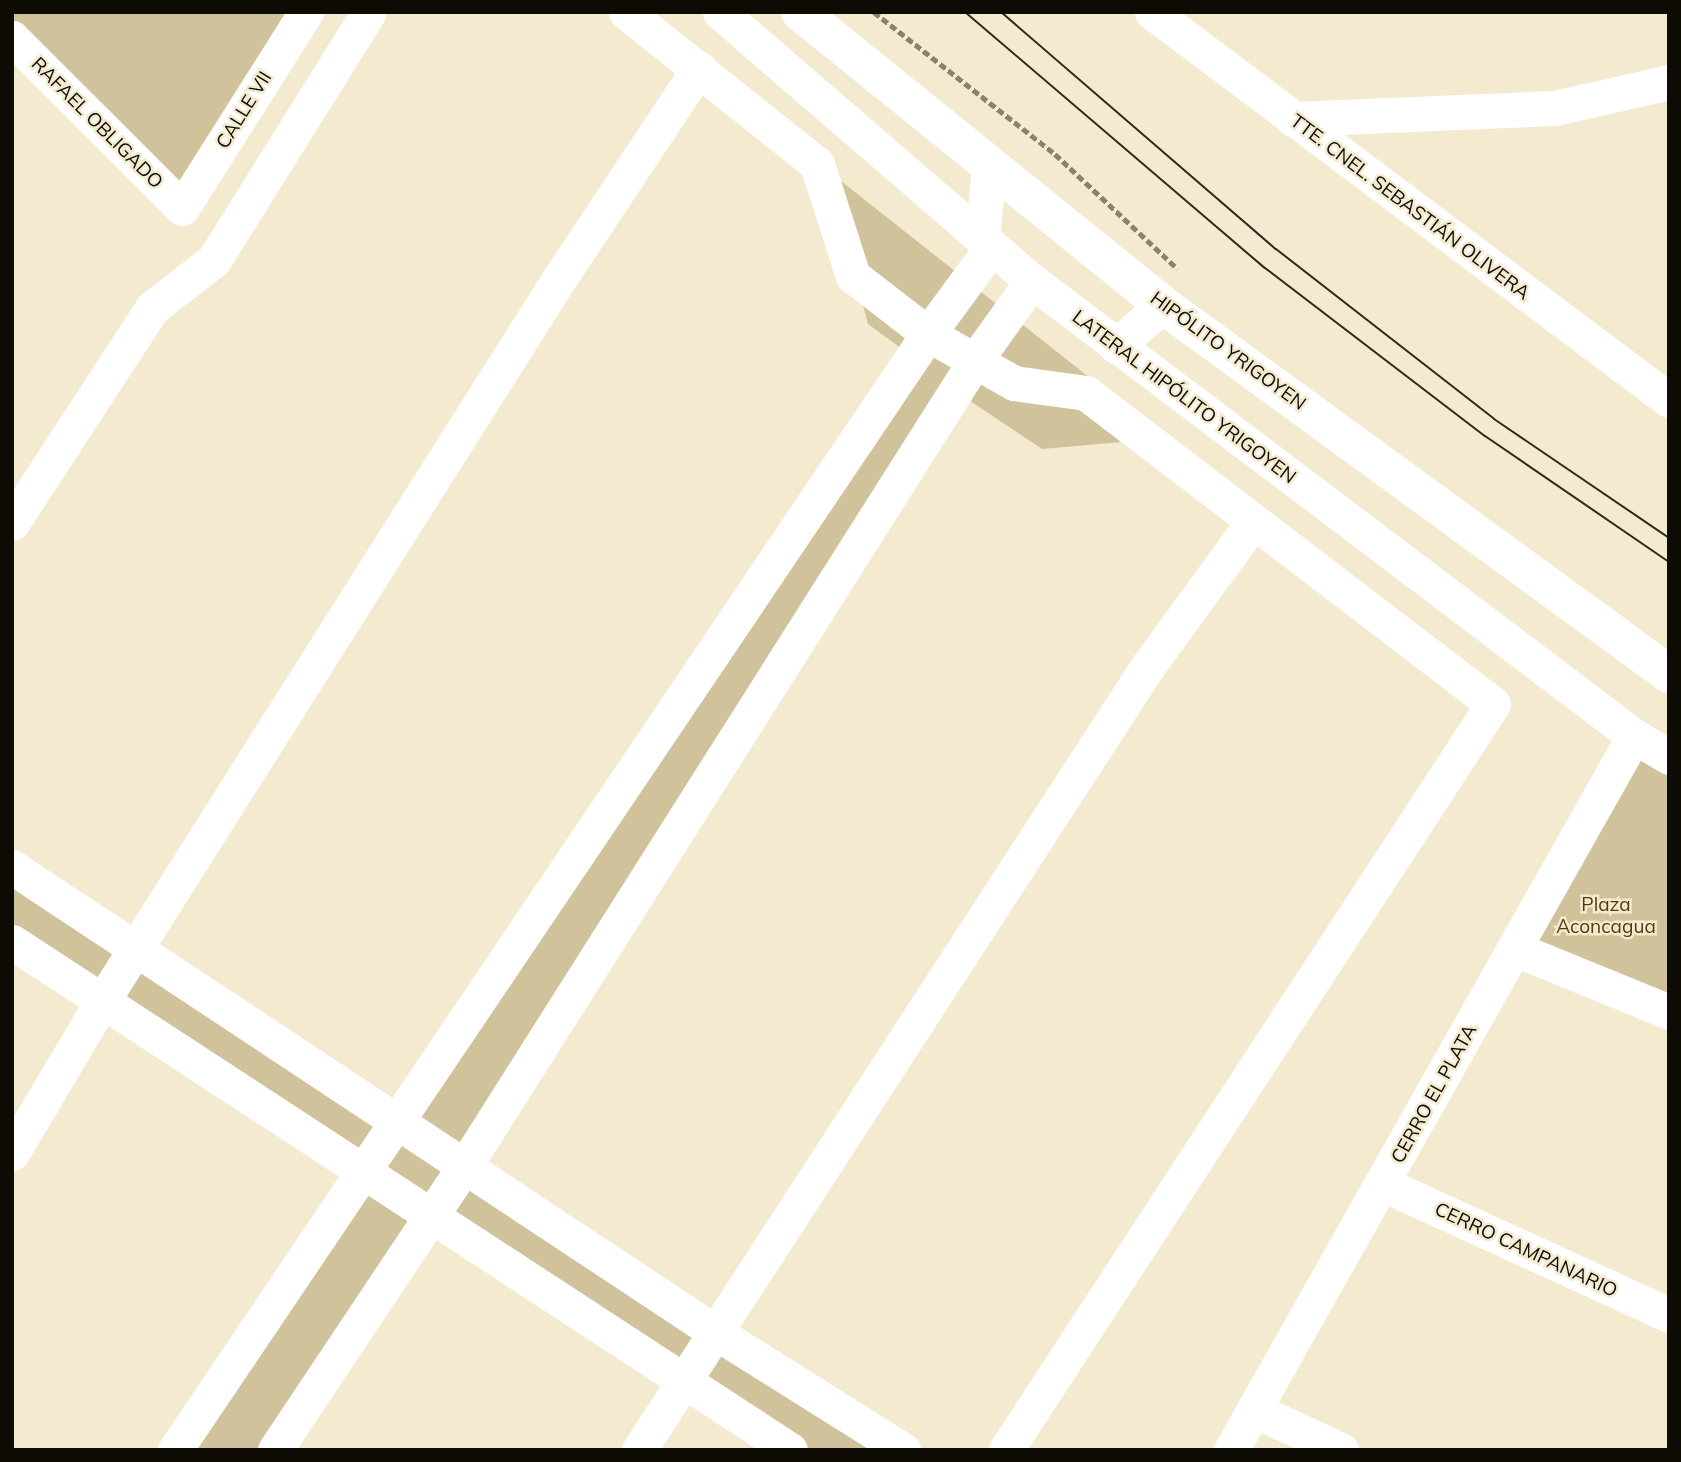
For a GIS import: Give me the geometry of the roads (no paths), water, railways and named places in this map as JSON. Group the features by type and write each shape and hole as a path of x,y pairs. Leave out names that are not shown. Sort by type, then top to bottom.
{"main road":[{"name":"HIPÓLITO YRIGOYEN","path":"800,12 989,169 1175,291 1669,674"}],"street":[{"path":"12,523 152,308 214,260 369,12"},
{"path":"626,12 817,164 853,276 928,334 1014,383 1086,393 1493,704 1006,1450"},
{"name":"LATERAL HIPÓLITO YRIGOYEN","path":"720,12 1032,281 1634,736 1669,757"},
{"name":"TTE. CNEL. SEBASTIÁN OLIVERA","path":"1152,12 1669,400"},
{"name":"CALLE VII","path":"182,208 295,17"},
{"name":"RAFAEL OBLIGADO","path":"12,38 182,208"},
{"path":"12,1153 103,1000 559,279 699,68"},
{"path":"1293,119 1555,108 1669,82"},
{"path":"175,1450 928,334 987,242 989,169"},
{"path":"275,1450 464,1167 974,362 1032,281"},
{"path":"1116,346 1175,291"},
{"path":"639,1450 1148,666 1253,522"},
{"name":"CERRO EL PLATA","path":"1231,1450 1634,736"},
{"path":"12,867 138,947 715,1332 903,1450"},
{"path":"12,942 430,1219 790,1450"},
{"path":"1514,949 1669,1012"},
{"name":"CERRO CAMPANARIO","path":"1383,1184 1669,1315"},
{"path":"1254,1410 1341,1450"}],"tram line":[{"path":"965,12 1265,268 1485,436 1669,562"},
{"path":"1001,12 1276,249 1494,419 1669,538"}],"park label":[{"name":"Plaza Aconcagua","path":"1606,916"}]}
